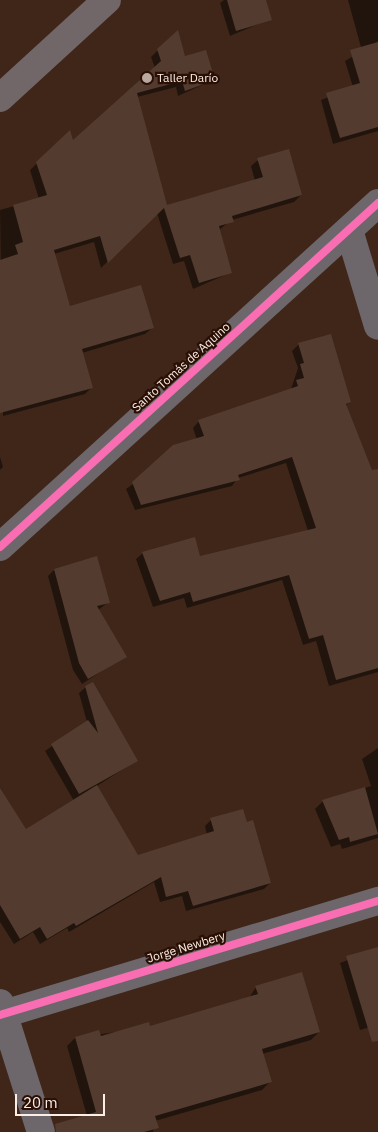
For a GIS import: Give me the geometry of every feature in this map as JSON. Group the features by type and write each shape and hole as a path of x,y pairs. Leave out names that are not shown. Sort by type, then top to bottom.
{"main road":[{"path":"0,98 107,0"}],"street":[{"name":"Santo Tomás de Aquino","path":"0,547 378,203"},
{"path":"349,230 378,326"},
{"name":"Jorge Newbery","path":"2,1010 378,901"},
{"path":"2,1010 41,1132"}],"building":[{"path":"227,0 266,0 272,20 236,31"},
{"path":"178,30 185,56 206,50 215,80 185,91 182,81 137,93 167,205 263,177 257,158 289,149 302,195 232,216 234,222 219,226 232,273 199,283 190,255 180,258 164,208 108,263 100,236 54,250 70,306 141,285 154,328 82,349 93,388 0,413 0,260 18,254 15,245 23,242 13,205 47,195 36,162 70,130 73,140 161,61 157,49"},
{"path":"378,42 378,127 340,138 326,93 360,83 350,50"},
{"path":"331,334 351,402 346,404 372,470 378,469 378,668 336,680 323,635 309,639 289,575 193,602 190,592 160,601 142,552 195,537 200,556 316,528 292,457 238,475 240,480 141,505 132,482 173,445 204,436 198,420 298,386 296,380 304,378 300,364 304,363 298,343"},
{"path":"97,556 110,603 97,606 127,657 88,679 79,663 54,569"},
{"path":"93,682 138,761 79,794 51,744 88,720 98,733 85,686"},
{"path":"97,785 138,855 214,831 210,818 243,809 247,822 253,820 271,883 193,906 188,891 166,897 161,877 76,926 74,923 47,939 40,927 20,939 0,905 0,788 26,829"},
{"path":"365,787 378,834 350,842 349,837 339,840 322,800"},
{"path":"378,947 378,1041 372,1042 346,956"},
{"path":"302,972 320,1032 262,1049 272,1082 155,1116 159,1128 144,1132 56,1132 55,1124 96,1112 75,1037 99,1030 101,1036 149,1022 150,1026 258,994 255,986"}],"cycle path":[{"path":"0,547 378,203"},
{"path":"0,1015 378,901"}],"place":[{"name":"Taller Darío","path":"147,78"}]}
